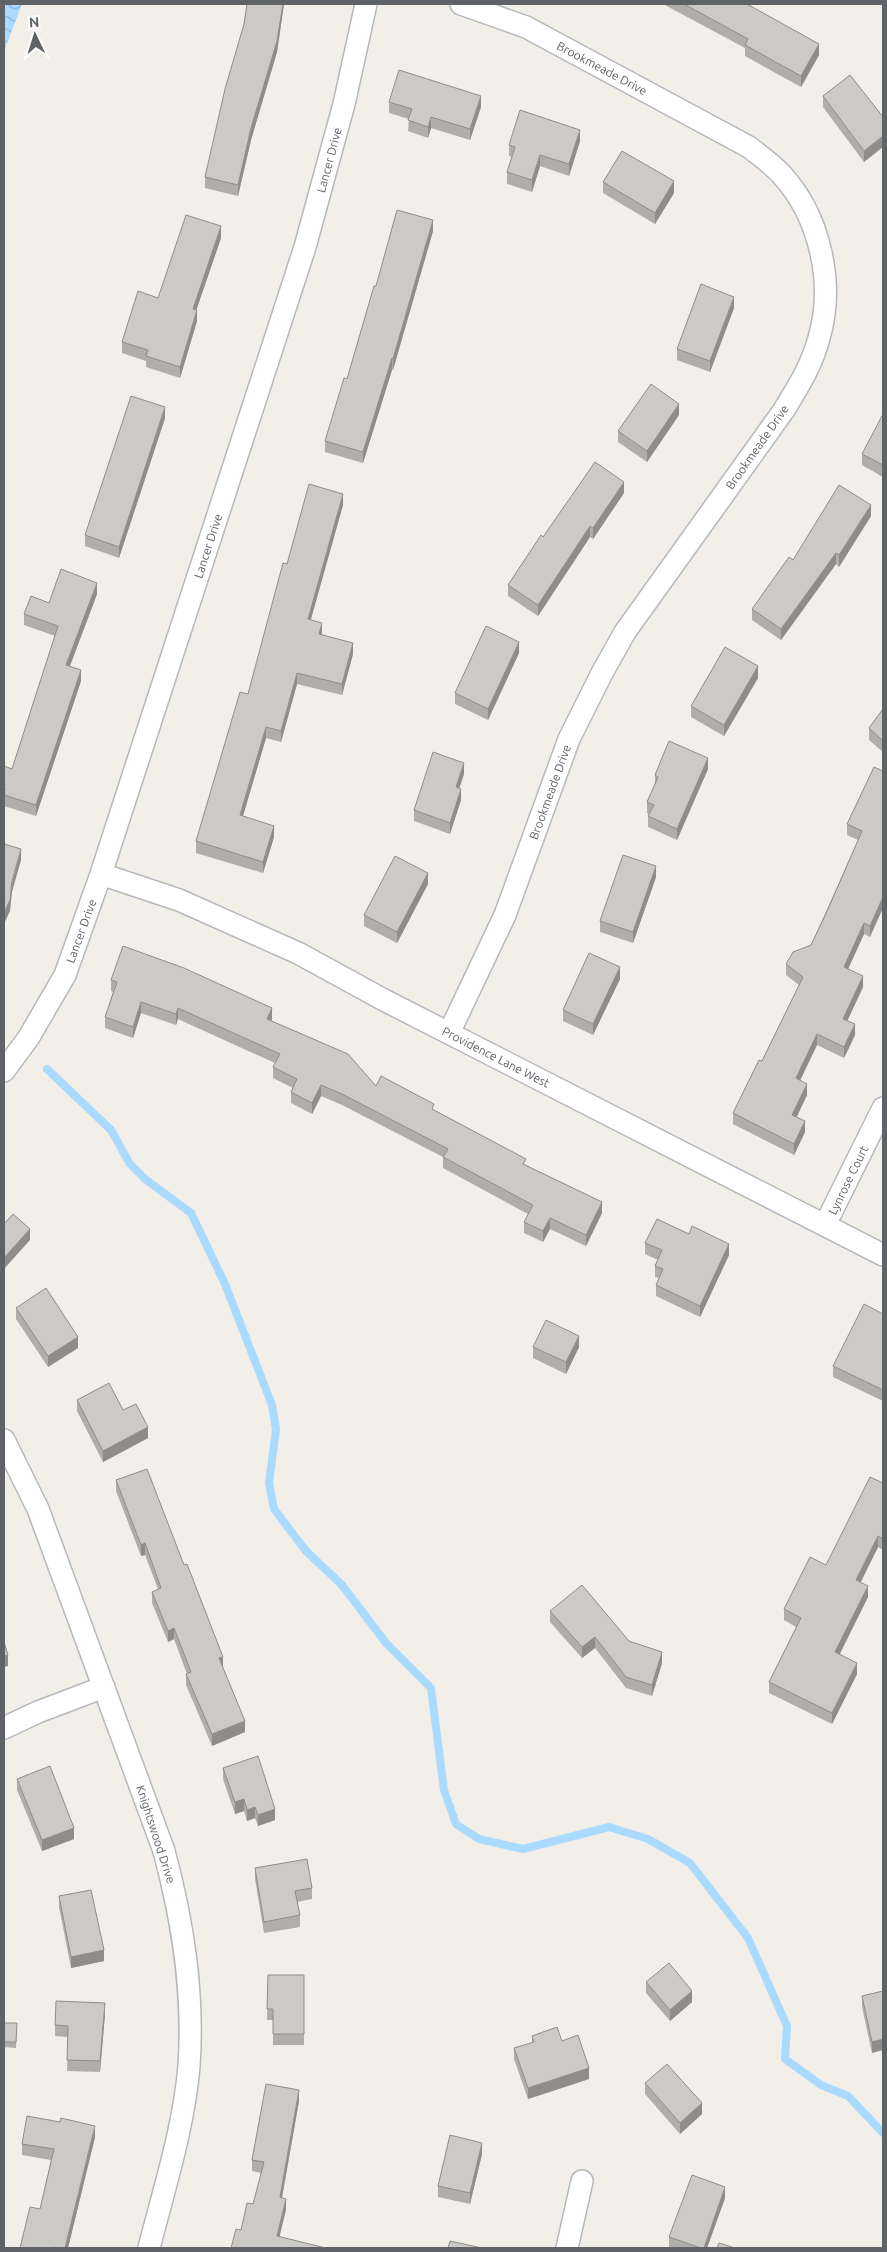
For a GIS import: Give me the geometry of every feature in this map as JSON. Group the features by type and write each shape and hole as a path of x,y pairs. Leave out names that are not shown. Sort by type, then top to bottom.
{"street":[{"name":"Lancer Drive","path":"4,1071 29,1037 65,975 101,874 305,248 344,104 366,4"},
{"name":"Brookmeade Drive","path":"449,1033 505,915 569,739 602,673 625,632 784,410 806,373 820,338 825,291 821,251 804,208 781,173 749,147 526,27 461,4"},
{"name":"Providence Lane West","path":"101,874 179,900 298,953 449,1033 883,1255"},
{"name":"Lynrose Court","path":"825,1226 883,1108"},
{"name":"Knightswood Drive","path":"4,1440 38,1509 164,1851 179,1907 186,1954 190,2020 188,2068 178,2131 149,2248"},
{"path":"4,1728 38,1712 104,1688"},
{"path":"567,2248 582,2181"}],"water":[{"path":"4,4 22,4 4,51"}],"building":[{"path":"247,4 283,4 277,41 251,128 238,185 205,177 225,89 244,24"},
{"path":"684,4 747,4 819,44 801,76 745,45 748,39"},
{"path":"399,70 481,96 470,129 431,117 428,127 408,120 412,109 389,102"},
{"path":"850,75 883,117 883,136 864,151 823,96"},
{"path":"520,110 580,130 569,164 540,155 532,180 507,172 515,147 509,145"},
{"path":"622,151 674,181 655,213 603,182"},
{"path":"397,210 433,220 393,359 363,452 325,441 344,378 347,379 374,286 376,286"},
{"path":"186,215 221,226 193,309 197,310 180,367 146,356 148,350 122,342 138,291 158,298"},
{"path":"701,284 734,297 710,361 677,349"},
{"path":"651,384 679,404 647,451 618,431"},
{"path":"131,396 165,407 119,547 85,535"},
{"path":"883,414 883,465 862,454"},
{"path":"595,462 624,482 593,528 590,526 538,605 508,585 541,535 543,537"},
{"path":"309,484 343,494 308,619 322,623 319,634 353,643 342,684 297,673 281,731 266,727 240,815 274,826 263,862 196,841 240,692 248,694 283,563 287,564"},
{"path":"839,485 871,505 839,555 836,553 781,629 752,609 789,557 793,560"},
{"path":"61,569 97,583 66,665 81,670 36,805 4,795 4,766 12,769 58,626 24,614 31,596 49,603"},
{"path":"486,626 519,642 488,709 455,693"},
{"path":"725,647 758,666 724,725 691,706"},
{"path":"883,709 883,741 869,728"},
{"path":"669,741 708,758 677,829 648,816 654,805 647,802 658,777 655,775"},
{"path":"433,752 464,763 456,787 461,789 450,823 414,810"},
{"path":"874,767 883,771 883,897 870,926 864,923 844,967 863,976 843,1019 855,1024 844,1047 817,1034 796,1078 807,1084 792,1115 805,1121 794,1144 733,1113 759,1060 762,1061 803,977 786,964 793,952 811,945 829,907 862,831 847,824"},
{"path":"4,844 21,849 12,881 10,900 4,913"},
{"path":"623,855 656,866 633,932 600,921"},
{"path":"395,856 428,873 397,932 364,915"},
{"path":"123,946 184,968 272,1008 267,1019 348,1054 376,1086 381,1076 434,1104 432,1109 526,1159 523,1164 602,1202 586,1235 550,1218 543,1231 524,1222 533,1205 443,1157 448,1149 342,1094 321,1085 312,1103 291,1092 297,1079 273,1067 280,1054 178,1008 176,1014 141,1002 133,1027 105,1017 117,982 111,980"},
{"path":"589,953 620,967 593,1024 563,1010"},
{"path":"13,1214 30,1229 4,1258 4,1224"},
{"path":"657,1219 689,1234 692,1226 729,1244 700,1306 656,1285 663,1269 655,1266 662,1250 645,1243"},
{"path":"46,1288 78,1337 48,1356 16,1308"},
{"path":"864,1304 883,1314 883,1390 833,1366"},
{"path":"546,1320 579,1336 566,1362 533,1347"},
{"path":"109,1383 123,1410 136,1404 148,1427 103,1451 77,1400"},
{"path":"147,1469 184,1565 187,1564 223,1657 219,1658 245,1721 212,1734 186,1674 191,1672 174,1628 168,1631 152,1592 161,1588 145,1543 141,1545 116,1480"},
{"path":"870,1477 883,1483 883,1539 878,1536 856,1580 868,1586 835,1652 857,1663 832,1713 769,1682 801,1618 784,1609 810,1557 826,1565"},
{"path":"582,1585 629,1641 662,1652 652,1685 626,1677 595,1637 582,1647 550,1611"},
{"path":"4,1642 8,1655 4,1656"},
{"path":"258,1756 275,1809 258,1815 255,1807 247,1810 244,1799 235,1802 223,1768"},
{"path":"50,1766 74,1828 42,1840 17,1779"},
{"path":"307,1859 312,1888 295,1891 300,1915 264,1922 255,1868"},
{"path":"91,1890 104,1950 71,1957 59,1896"},
{"path":"669,1963 692,1991 670,2010 646,1982"},
{"path":"268,1975 304,1975 304,2034 273,2034 273,2009 267,2009"},
{"path":"883,1991 883,2039 872,2042 862,1996"},
{"path":"56,2001 105,2003 100,2061 67,2060 68,2026 55,2025"},
{"path":"4,2023 17,2023 16,2042 4,2042"},
{"path":"557,2027 562,2041 578,2035 589,2068 528,2088 514,2048 534,2042 532,2036"},
{"path":"667,2064 702,2103 680,2123 645,2083"},
{"path":"266,2084 299,2090 280,2197 286,2199 277,2236 326,2248 231,2248 236,2229 241,2230 247,2203 253,2204 264,2162 252,2160"},
{"path":"27,2116 60,2122 61,2118 95,2126 65,2248 20,2248 30,2207 40,2209 54,2149 22,2144"},
{"path":"450,2135 482,2143 470,2193 438,2186"},
{"path":"692,2175 725,2187 704,2248 669,2237"},
{"path":"450,2241 482,2248 448,2248"},
{"path":"719,2243 735,2248 717,2248"}],"waterway":[{"path":"47,1069 111,1130 130,1164 145,1179 191,1213 225,1284 272,1405 276,1429 269,1483 274,1509 306,1551 342,1585 386,1643 431,1688 444,1790 456,1824 479,1839 523,1849 609,1827 648,1839 690,1863 748,1938 787,2026 785,2059 821,2085 848,2096 883,2133"}]}
